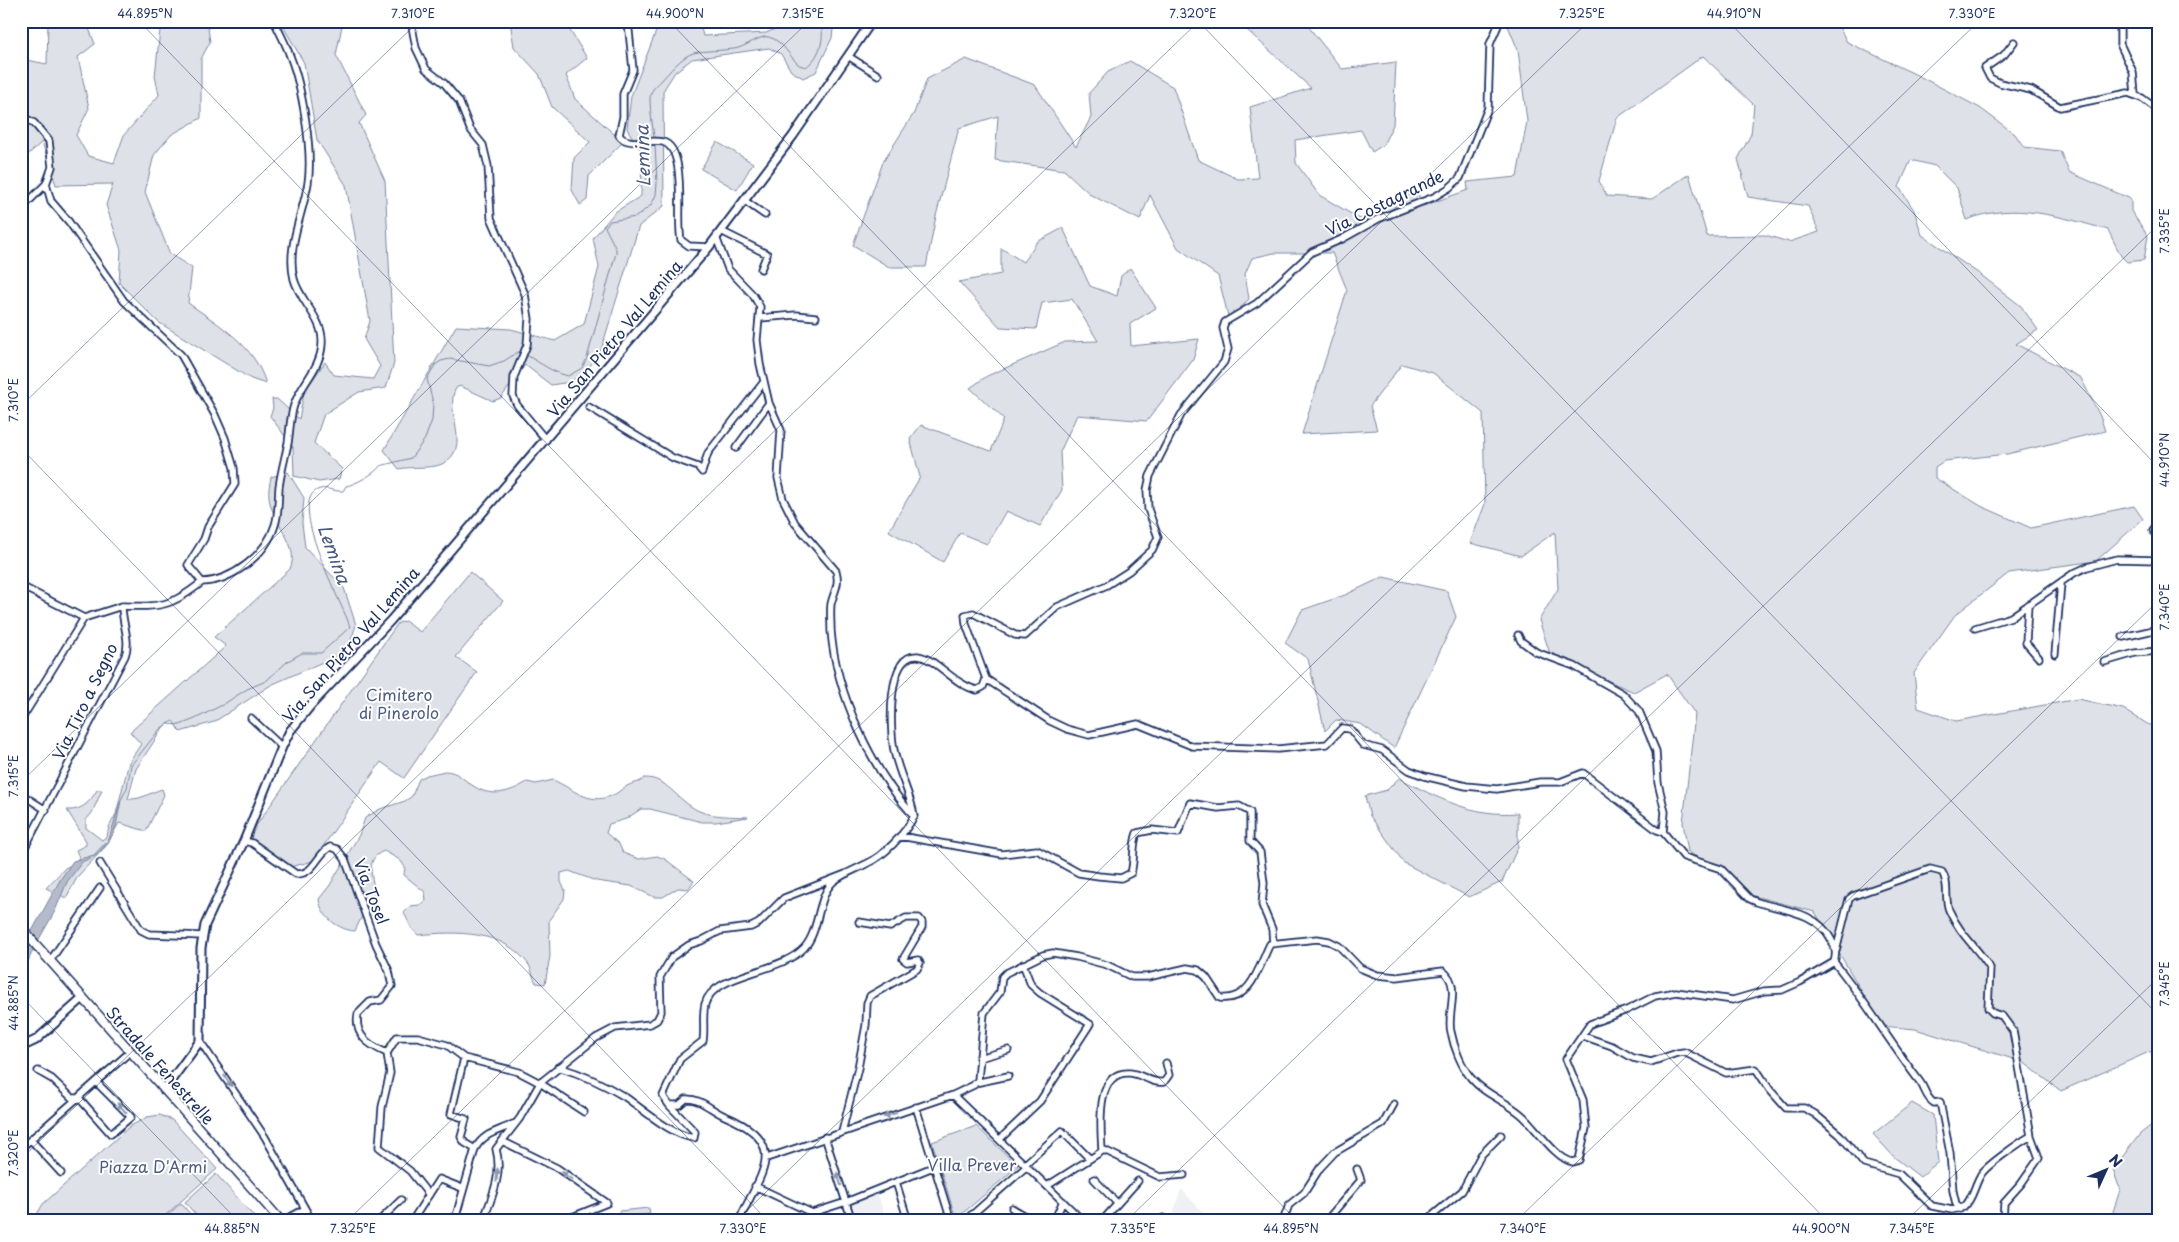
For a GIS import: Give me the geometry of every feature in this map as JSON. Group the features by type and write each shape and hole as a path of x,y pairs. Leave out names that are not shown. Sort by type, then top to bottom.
{"main road":[{"name":"Stradale Fenestrelle","path":"21,928 282,1221"}],"street":[{"path":"21,720 84,618 122,606 164,606 202,582 217,580 237,571 263,547 276,525 281,476 293,407 302,386 317,366 323,344 318,322 300,295 294,279 293,244 308,182 308,157 295,71 274,21"},
{"path":"411,21 416,48 426,69 444,83 459,101 470,129 483,145 488,166 491,218 525,294 529,319 527,345 512,386 515,402 546,440"},
{"path":"624,21 628,31 633,70 623,94 623,117 619,135 628,141 662,142 670,147 678,162 681,240 689,246 709,247"},
{"name":"Via San Pietro Val Lemina","path":"200,1041 202,936 210,914 244,841 282,747 294,726 311,705 371,642 546,440 709,247 745,201 872,21"},
{"name":"Via Costagrande","path":"986,679 966,624 965,616 974,613 1015,635 1025,636 1057,607 1107,585 1129,571 1152,550 1158,537 1147,500 1150,476 1181,415 1224,362 1228,349 1223,328 1226,322 1263,298 1312,252 1342,239 1378,219 1434,197 1449,188 1460,178 1488,108 1490,44 1500,21"},
{"path":"2120,21 2120,44 2134,72 2135,94"},
{"path":"2014,42 2004,55 1985,68 1990,78 2000,83 2031,90 2060,107 2122,94 2135,94 2158,110"},
{"path":"848,56 878,75"},
{"path":"21,116 34,123 49,142 52,167 46,184 22,208"},
{"path":"46,184 51,201 69,222 110,283 136,313 181,355 215,415 225,438 236,478 232,490 208,527 202,544 188,565 202,582"},
{"path":"745,201 765,215"},
{"path":"719,234 767,254 761,269"},
{"path":"719,234 728,269 758,303 760,318 757,340 763,383 769,403 781,430 778,478 783,499 795,523 836,571 838,576 837,590 831,603 832,636 848,702 878,766 901,803 914,816"},
{"path":"760,318 796,315 816,317"},
{"path":"589,407 674,458 698,467 702,472 708,452 763,383"},
{"path":"736,448 769,403"},
{"path":"2158,524 2153,530 2158,538"},
{"path":"1975,628 2011,617 2074,573 2116,558 2158,560"},
{"path":"2055,654 2061,582"},
{"path":"21,585 84,618"},
{"path":"2028,604 2026,643 2039,658"},
{"name":"Via Tiro a Segno","path":"21,855 125,656 129,646 122,622 122,606"},
{"path":"2123,636 2158,629"},
{"path":"1518,635 1521,641 1536,652 1552,660 1574,666 1623,694 1639,711 1656,751 1658,764 1656,770 1665,812 1663,832"},
{"path":"2104,662 2135,653 2158,651"},
{"path":"914,816 899,771 892,738 891,713 894,689 900,666 908,658 918,656 970,688 977,690 983,687 986,679 1050,721 1067,729 1089,735 1138,724 1192,746 1278,749 1327,744 1342,728 1350,729 1363,746 1382,750 1409,770 1424,776 1466,786 1497,789 1540,782 1560,782 1583,773 1657,830 1663,832 1684,857 1721,869 1750,899 1816,921 1826,930 1836,951"},
{"path":"251,718 282,747"},
{"path":"21,794 46,810"},
{"path":"900,836 1002,854 1037,850 1079,873 1121,878 1131,873 1132,848 1137,833 1152,830 1178,833 1190,803 1218,808 1239,806 1250,812 1250,841 1260,852 1264,883 1262,906 1272,929 1273,943"},
{"path":"483,1221 496,1188 498,1158 496,1149 516,1123 540,1083 596,1038 615,1028 650,1024 657,1020 662,1012 660,977 672,957 689,945 702,941 720,931 759,923 784,898 848,873 876,859 900,836 914,816"},
{"name":"Via Tosel","path":"244,841 252,843 296,874 312,868 324,850 330,847 337,849 345,858 376,944 389,971 392,986 381,1000 370,1002 358,1014 356,1027 361,1037 387,1053"},
{"path":"100,863 141,930 149,934 202,936"},
{"path":"1960,1209 1956,1204 1952,1190 1950,1154 1940,1102 1934,1103 1925,1096 1921,1084 1834,962 1849,899 1930,869 1942,872 1946,878 1948,908 1961,934 1990,968 1988,1008 1993,1013 2002,1016 2013,1031 2031,1136 2039,1158 2021,1184 2004,1203 2003,1221"},
{"path":"558,1067 577,1072 604,1084 658,1121 687,1138 694,1138 695,1132 669,1104 663,1093 680,1059 703,1042 705,1005 711,991 728,981 780,964 805,947 814,932 832,883 848,873"},
{"path":"50,961 100,888"},
{"path":"842,1132 863,1044 867,1003 870,996 918,969 920,963 915,959 907,962 903,958 922,927 922,922 919,918 906,918 890,927 858,922"},
{"path":"976,1083 984,1013 1000,992 1002,978 1006,973 1023,964 1053,953 1107,965 1132,976 1148,977 1188,968 1198,970 1206,977 1220,998 1229,999 1238,996 1250,984 1270,944 1317,939 1329,941 1339,946 1360,968 1377,975 1397,977 1443,971 1452,982 1451,1033 1465,1069 1474,1082 1524,1118 1564,1158 1573,1162 1579,1160 1586,1128 1583,1100 1566,1059 1590,1024 1666,993 1733,1000 1764,991 1782,990 1834,962"},
{"path":"1000,1139 1040,1101 1090,1024 1036,989 1031,984 1023,964"},
{"path":"21,1047 36,1040 83,998"},
{"path":"1583,1036 1612,1046 1634,1058 1651,1062 1684,1052 1726,1073 1756,1069 1786,1108 1804,1108 1820,1117 1843,1138 1864,1164 1899,1174 1932,1206 1960,1209 1969,1202 1981,1174 2015,1146 2031,1136"},
{"path":"429,1195 410,1171 379,1147 382,1108 390,1072 387,1053 394,1039 418,1037 446,1045 464,1058 519,1072 540,1083 584,1112"},
{"path":"164,1090 200,1041 265,1137 312,1221"},
{"path":"979,1058 1008,1050"},
{"path":"22,1221 22,1147 131,1051"},
{"path":"464,1058 451,1114 466,1119 461,1137 465,1143 475,1149"},
{"path":"1102,1151 1102,1098 1111,1079 1121,1073 1129,1073 1158,1083 1164,1082 1169,1075 1166,1063"},
{"path":"38,1071 52,1079 72,1098 79,1098 111,1134 130,1117 96,1082"},
{"path":"767,1158 953,1095 976,1083 1008,1076"},
{"path":"953,1095 1084,1221"},
{"path":"669,1104 679,1105 686,1099 692,1099 734,1119 760,1140 767,1158 739,1221"},
{"path":"1283,1221 1289,1205 1304,1193 1320,1168 1335,1152 1383,1124 1394,1104"},
{"path":"916,1107 951,1221"},
{"path":"468,1221 456,1216 462,1188 475,1149 479,1141 489,1134 516,1123"},
{"path":"965,1221 1062,1131 1090,1158"},
{"path":"1426,1221 1462,1191 1480,1155 1501,1135"},
{"path":"825,1137 852,1221"},
{"path":"31,1140 61,1174"},
{"path":"502,1141 557,1168 607,1203 562,1221"},
{"path":"1047,1186 1102,1151 1110,1152 1160,1177 1184,1175"},
{"path":"755,1186 809,1212 846,1202 933,1167"},
{"path":"1326,1221 1361,1180 1357,1169"},
{"path":"412,1221 439,1179 462,1188"},
{"path":"1094,1179 1117,1203"},
{"path":"1102,1221 1138,1181"},
{"path":"896,1182 908,1221"},
{"path":"378,1221 401,1200"},
{"path":"1054,1221 1063,1201"},
{"path":"1012,1208 1030,1220"},
{"path":"282,1221 305,1209"},
{"path":"971,1216 979,1221"}],"shaded area":[{"path":"1181,1189 1211,1221 1182,1221 1173,1213"},
{"path":"878,1195 886,1221 856,1221 850,1204"}],"green space":[{"path":"48,21 86,21 95,44 78,57 89,108 76,135 88,156 114,163 124,135 159,95 155,76 161,21 207,21 210,42 201,59 201,118 171,135 154,155 145,192 170,254 192,268 188,303 223,328 245,347 261,370 266,384 251,379 158,322 119,283 121,250 106,205 113,184 56,185 42,142 21,161 21,59 47,64"},
{"path":"288,21 343,21 336,55 366,115 359,123 385,181 394,363 386,388 359,392 324,414 314,443 342,469 339,479 319,482 294,476 293,447 270,416 273,408 272,399 277,399 299,419 304,392 325,362 334,375 373,379 380,366 364,339 370,321 346,185 317,140 304,63 283,26"},
{"path":"510,21 564,21 587,58 566,75 575,99 623,142 589,176 587,200 580,205 572,190 574,158 590,142 552,107 539,74 514,47"},
{"path":"660,21 699,21 703,36 766,33 793,21 834,21 832,38 816,72 803,78 791,71 781,54 769,48 692,59 675,72 663,91 664,206 639,226 601,350 585,373 570,382 551,385 525,365 501,398 493,401 460,386 456,388 453,397 453,407 457,439 456,449 451,457 438,466 399,469 384,450 456,326 511,329 555,341 584,324 599,267 593,238 615,212 641,196 642,152 627,129 631,96"},
{"path":"1237,21 1304,21 1342,69 1396,62 1393,125 1383,145 1372,152 1361,130 1295,140 1296,163 1319,195 1360,219 1417,191 1423,206 1468,190 1467,182 1517,177 1527,121 1518,50 1506,21 1836,21 1847,42 1919,76 1980,108 2015,134 2024,147 2060,151 2069,172 2131,199 2131,211 2148,236 2144,260 2127,262 2121,256 2108,230 2073,220 2020,211 1984,214 1967,220 1957,188 1935,166 1911,160 1899,187 1914,210 1922,235 1981,275 2021,306 2038,330 2016,344 2081,378 2100,416 2105,431 2007,454 1944,461 1935,467 1935,478 1981,506 2031,528 2134,506 2143,519 2096,561 2009,573 1955,615 1914,673 1918,708 1956,721 2078,699 2123,709 2149,725 2158,723 2158,1051 2149,1052 2061,1091 2023,1062 1915,1029 1882,1026 1815,912 1746,894 1720,870 1688,852 1683,823 1695,714 1667,674 1634,692 1574,666 1552,660 1539,620 1558,589 1555,532 1521,556 1470,543 1485,504 1483,413 1433,373 1402,364 1370,406 1377,430 1302,434 1347,290 1332,253 1274,253 1252,258 1245,274 1249,299 1229,320 1218,276 1178,248 1150,195 1140,220 1091,195 1064,170 995,160 998,116 959,128 936,216 926,267 889,267 853,245 883,162 914,113 927,79 966,59 1035,85 1076,147 1091,117 1089,93 1108,72 1130,61 1173,87 1198,160 1238,179 1258,178 1250,107 1311,88","holes":["1703,56 1754,105 1751,134 1738,159 1748,197 1808,206 1819,232 1789,242 1765,235 1707,236 1689,174 1652,199 1607,196 1599,181 1617,118"]},
{"path":"717,142 753,163 737,190 701,169"},
{"path":"1063,228 1090,286 1117,296 1121,276 1130,268 1156,308 1130,324 1131,346 1199,339 1193,360 1147,421 1077,415 1060,452 1062,490 1040,526 1006,511 987,544 960,533 943,562 889,531 920,477 910,439 921,425 991,451 1004,419 970,388 987,376 1065,342 1098,341 1072,299 1042,303 1036,329 1000,327 959,282 1001,274 1001,248 1023,262 1037,242"},
{"path":"288,472 304,498 302,523 305,547 344,588 356,625 351,641 336,656 271,685 214,722 180,732 173,721 164,726 136,769 128,799 141,797 162,789 164,795 146,831 119,823 106,846 78,876 66,898 46,888 65,868 75,863 79,857 76,850 86,845 86,841 67,810 81,807 88,802 97,790 102,790 92,813 86,820 86,828 102,840 107,836 109,827 116,814 129,762 141,744 130,732 226,646 214,637 290,569 292,550 274,515 269,494 271,477"},
{"name":"Cimitero di Pinerolo","path":"470,572 503,601 456,657 477,672 404,778 381,762 313,861 290,867 251,839 251,833 398,623 405,621 420,632"},
{"path":"1383,577 1447,591 1456,617 1394,748 1361,724 1336,720 1325,731 1308,659 1285,643 1302,610 1345,595"},
{"path":"450,771 475,787 488,792 508,791 527,782 536,784 553,780 581,795 595,799 613,795 644,778 652,779 665,785 699,811 717,815 748,817 716,822 702,822 650,809 641,809 626,819 609,824 606,833 619,844 623,853 639,859 657,856 665,859 694,881 688,889 678,888 663,897 654,897 631,886 596,881 569,871 561,873 561,882 565,890 564,899 549,920 550,956 545,984 536,983 529,965 519,953 493,939 479,935 448,933 418,935 412,929 404,913 410,906 419,905 426,901 425,892 404,875 405,867 400,860 384,851 377,855 371,865 375,900 363,914 355,931 342,928 331,921 320,905 319,899 330,885 359,835 365,818 380,809 405,801 412,796 419,779"},
{"path":"1399,778 1442,799 1470,809 1485,812 1518,813 1518,847 1502,882 1469,897 1404,863 1370,816 1365,796 1387,790"},
{"path":"1912,1103 1933,1115 1938,1162 1920,1177 1894,1157 1873,1134"},
{"name":"Piazza D'Armi","path":"160,1115 172,1120 217,1169 159,1221 33,1221 43,1204 129,1127 147,1117"},
{"path":"2158,1120 2158,1221 2110,1221 2120,1190 2113,1169 2140,1134"},
{"name":"Villa Prever","path":"976,1126 1018,1166 956,1219 932,1142"},
{"path":"216,1174 258,1221 201,1221 185,1202"},
{"path":"181,1203 196,1221 161,1221"},
{"path":"649,1208 650,1214 619,1217 619,1211"}],"water":[{"path":"121,800 116,826 110,840 97,855 82,862 67,882 55,911 34,948 21,977 21,951 60,880 73,861 94,855 109,839"}],"waterway":[{"name":"Lemina","path":"654,138 650,105 652,91 671,69 686,56 693,53 734,49 757,39 769,37 786,49 799,65 806,67 815,58 822,40 820,21"},
{"name":"Lemina","path":"526,355 551,370 568,376 582,368 587,358 616,253 616,249 605,227 610,221 636,217 651,205 656,195 657,183 655,145"},
{"name":"Lemina","path":"121,800 127,788 131,765 160,729 167,724 180,725 224,704 247,689 266,681 288,661 302,653 321,653 350,627 319,554 312,532 308,512 310,497 320,489 343,491 346,486 364,478 380,466 411,458 425,439 432,420 433,403 427,379 435,365 450,359 489,366 504,361 518,352 522,353"}]}
